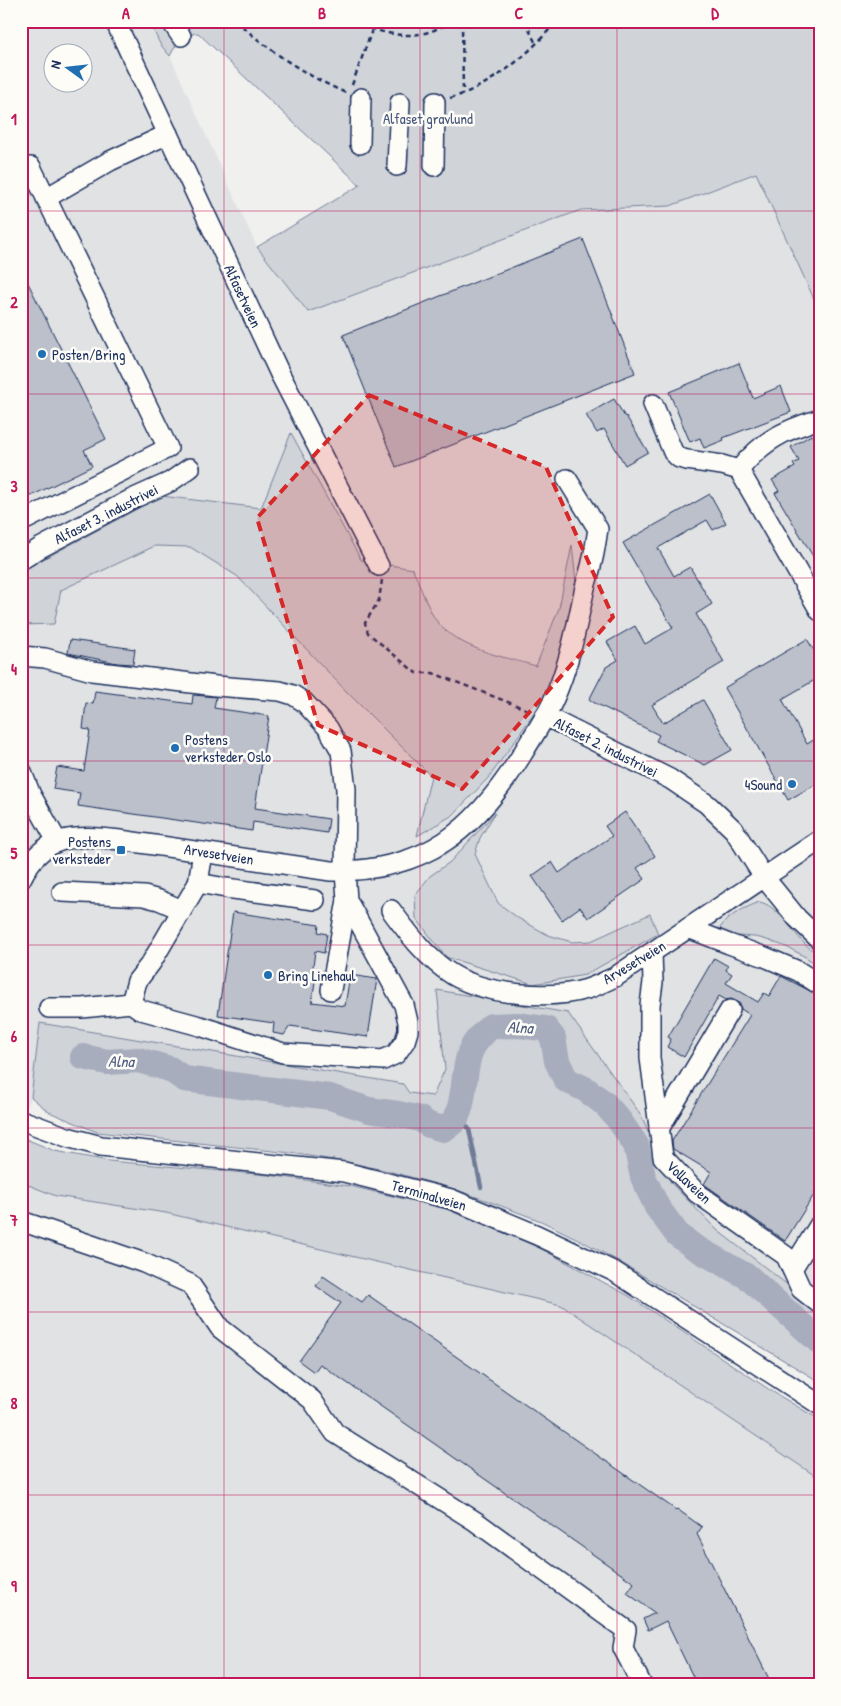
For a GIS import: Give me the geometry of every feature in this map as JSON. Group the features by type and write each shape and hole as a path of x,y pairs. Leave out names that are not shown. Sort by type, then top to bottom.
{"street":[{"name":"Alfasetveien","path":"115,21 280,374 381,574"},
{"path":"355,96 360,144"},
{"path":"434,166 435,102"},
{"path":"397,166 400,103"},
{"path":"46,198 110,161 168,134"},
{"path":"21,522 168,448 31,167"},
{"path":"653,404 673,452 679,458 722,465 739,470 820,611"},
{"path":"739,470 751,455 765,443 796,426 820,419"},
{"name":"Alfaset 3. industrivei","path":"21,560 130,500 170,482 190,468"},
{"path":"544,716 562,680 571,651 593,561 598,529 568,479"},
{"path":"21,656 45,658 92,671 216,686 280,691 304,702 328,728 341,751 346,789 345,871 348,900 331,990"},
{"name":"Alfaset 2. industrivei","path":"382,867 400,863 433,849 450,839 476,816 504,783 544,716 670,779 707,804 734,830 763,876"},
{"path":"21,770 31,795 57,841 34,860 21,879"},
{"name":"Arvesetveien","path":"57,841 69,838 101,838 331,871 382,867"},
{"name":"Arvesetveien","path":"390,910 406,931 440,966 454,976 487,989 510,993 564,994 588,989 615,977 763,876 820,840"},
{"path":"131,1003 137,981 151,963 198,882 204,852"},
{"path":"763,876 797,918 820,940"},
{"path":"198,882 226,888 314,900"},
{"path":"62,892 144,896 182,910"},
{"path":"49,1008 82,1008 131,1003 141,1010 283,1052 367,1060 390,1058 401,1049 408,1031 404,1005 348,900"},
{"path":"688,928 765,956 798,971 820,985"},
{"name":"Vollaveien","path":"652,952 653,982 650,1005 650,1058 663,1157 696,1193 786,1256 801,1289 820,1304"},
{"path":"659,1129 730,1010"},
{"name":"Terminalveien","path":"21,1120 67,1137 101,1146 344,1172 451,1199 537,1235 615,1272 820,1406"},
{"path":"21,1221 144,1263 190,1284 220,1328 312,1400 335,1433 475,1521 626,1630 623,1648 642,1685"},
{"path":"792,1269 820,1224"}],"path":[{"path":"236,21 281,58 317,80 355,96 372,30"},
{"path":"354,21 372,30 402,35 418,35 436,30 450,21"},
{"path":"462,21 463,94"},
{"path":"526,21 536,44"},
{"path":"435,102 463,94 506,70 536,44 556,21"},
{"path":"381,574 379,600 365,622 368,633 416,673 433,672 544,716"}],"highlighted area":[{"path":"369,395 546,467 613,617 462,789 318,725 257,518"}],"shaded area":[{"path":"21,21 149,21 160,44 170,56 257,247 308,312 581,210 670,206 756,172 820,312 820,1310 717,1230 670,1183 641,1115 437,990 445,1069 433,1096 409,1093 403,1084 40,1023 31,1097 21,1124"},
{"path":"21,1182 56,1196 166,1213 561,1305 820,1479 820,1685 21,1685"}],"green space":[{"name":"Alfaset gravlund","path":"149,21 820,21 820,312 756,173 670,206 581,210 308,312 257,247 360,185 198,33 181,36 170,56 160,44"},
{"path":"291,433 361,560 413,569 428,607 439,624 450,634 477,649 536,666 559,608 572,545 576,582 565,637 545,698 490,776 453,815 417,836 431,776 346,691 237,576 190,547 155,546 61,590 54,624 21,625 21,580 23,570 161,496 261,508"},
{"path":"495,813 480,838 475,854 498,903 518,918 548,935 572,942 591,941 650,914 658,934 585,975 533,984 446,957 416,918 415,895 430,876 450,862"},
{"path":"759,902 778,913 804,943 820,956 820,967 806,957 784,946 760,938 728,934 720,928 732,916"},
{"path":"437,990 568,1013 641,1115 671,1183 717,1230 820,1310 820,1382 580,1240 541,1221 488,1201 451,1188 346,1162 291,1153 97,1132 49,1112 31,1097 40,1023 403,1084 409,1093 433,1096 445,1069"},
{"path":"21,1137 55,1151 109,1161 268,1175 350,1186 446,1209 538,1247 629,1296 773,1392 820,1420 820,1479 561,1305 166,1213 56,1196 21,1182"}],"building":[{"path":"583,239 635,373 396,467 343,335"},
{"name":"Posten/Bring","path":"21,269 106,439 84,450 92,466 21,501"},
{"path":"739,363 753,398 781,386 791,412 723,438 724,440 704,448 700,438 690,442 669,392"},
{"path":"614,399 648,452 625,465 604,429 597,433 586,415"},
{"path":"811,435 814,439 820,436 820,568 775,493 779,491 772,480 795,467 793,464 799,461 791,447"},
{"path":"710,494 726,523 713,530 707,520 658,548 674,576 690,567 712,604 696,614 724,662 652,705 663,723 703,700 732,750 705,765 656,741 659,735 589,700 606,667 618,660 607,642 635,626 645,644 673,628 623,543"},
{"path":"807,639 820,660 820,677 782,699 807,744 820,736 820,782 788,800 724,688"},
{"path":"70,640 135,649 133,664 117,663 68,653"},
{"name":"Postens verksteder Oslo","path":"95,691 192,704 193,695 216,697 214,708 269,716 255,808 329,819 327,833 253,822 252,831 78,806 80,793 53,789 57,767 84,771 90,730 83,729 86,703 93,704"},
{"path":"625,812 655,856 637,868 645,879 588,918 580,907 562,920 532,876 552,862 559,873 612,836 605,826"},
{"name":"Bring Linehaul","path":"233,912 319,925 318,932 327,934 324,953 315,951 312,975 316,975 312,1002 345,1006 350,975 377,979 368,1037 290,1026 284,1035 273,1033 274,1023 218,1015"},
{"path":"714,958 728,966 726,970 732,974 726,983 758,1002 764,993 769,996 781,976 820,996 820,1185 785,1241 704,1184 711,1172 673,1149 672,1141 750,1015 741,1009 740,1004 736,1001 726,1000 719,996 684,1057 667,1047 671,1039 668,1037"},
{"path":"323,1276 362,1302 368,1295 702,1527 697,1534 772,1685 697,1685 666,1621 648,1630 643,1619 655,1613 627,1593 634,1583 320,1364 314,1372 299,1361 341,1303 316,1286"}],"waterway":[{"name":"Alna","path":"83,1057 107,1062 138,1060 170,1069 184,1079 330,1097 369,1110 420,1119 429,1125 443,1129 453,1122 457,1116 462,1098 468,1058 475,1043 485,1031 491,1026 519,1025 546,1029 553,1038 557,1061 566,1080 585,1089 604,1103 619,1120 636,1145 643,1177 657,1207 677,1234 694,1247 748,1277 820,1342"},
{"path":"457,1113 469,1129 481,1187"}],"place":[{"name":"Posten/Bring","path":"42,354"},
{"name":"Postens verksteder Oslo","path":"175,748"},
{"name":"4Sound","path":"792,784"},
{"name":"Postens verksteder","path":"121,850"},
{"name":"Bring Linehaul","path":"268,975"}]}
